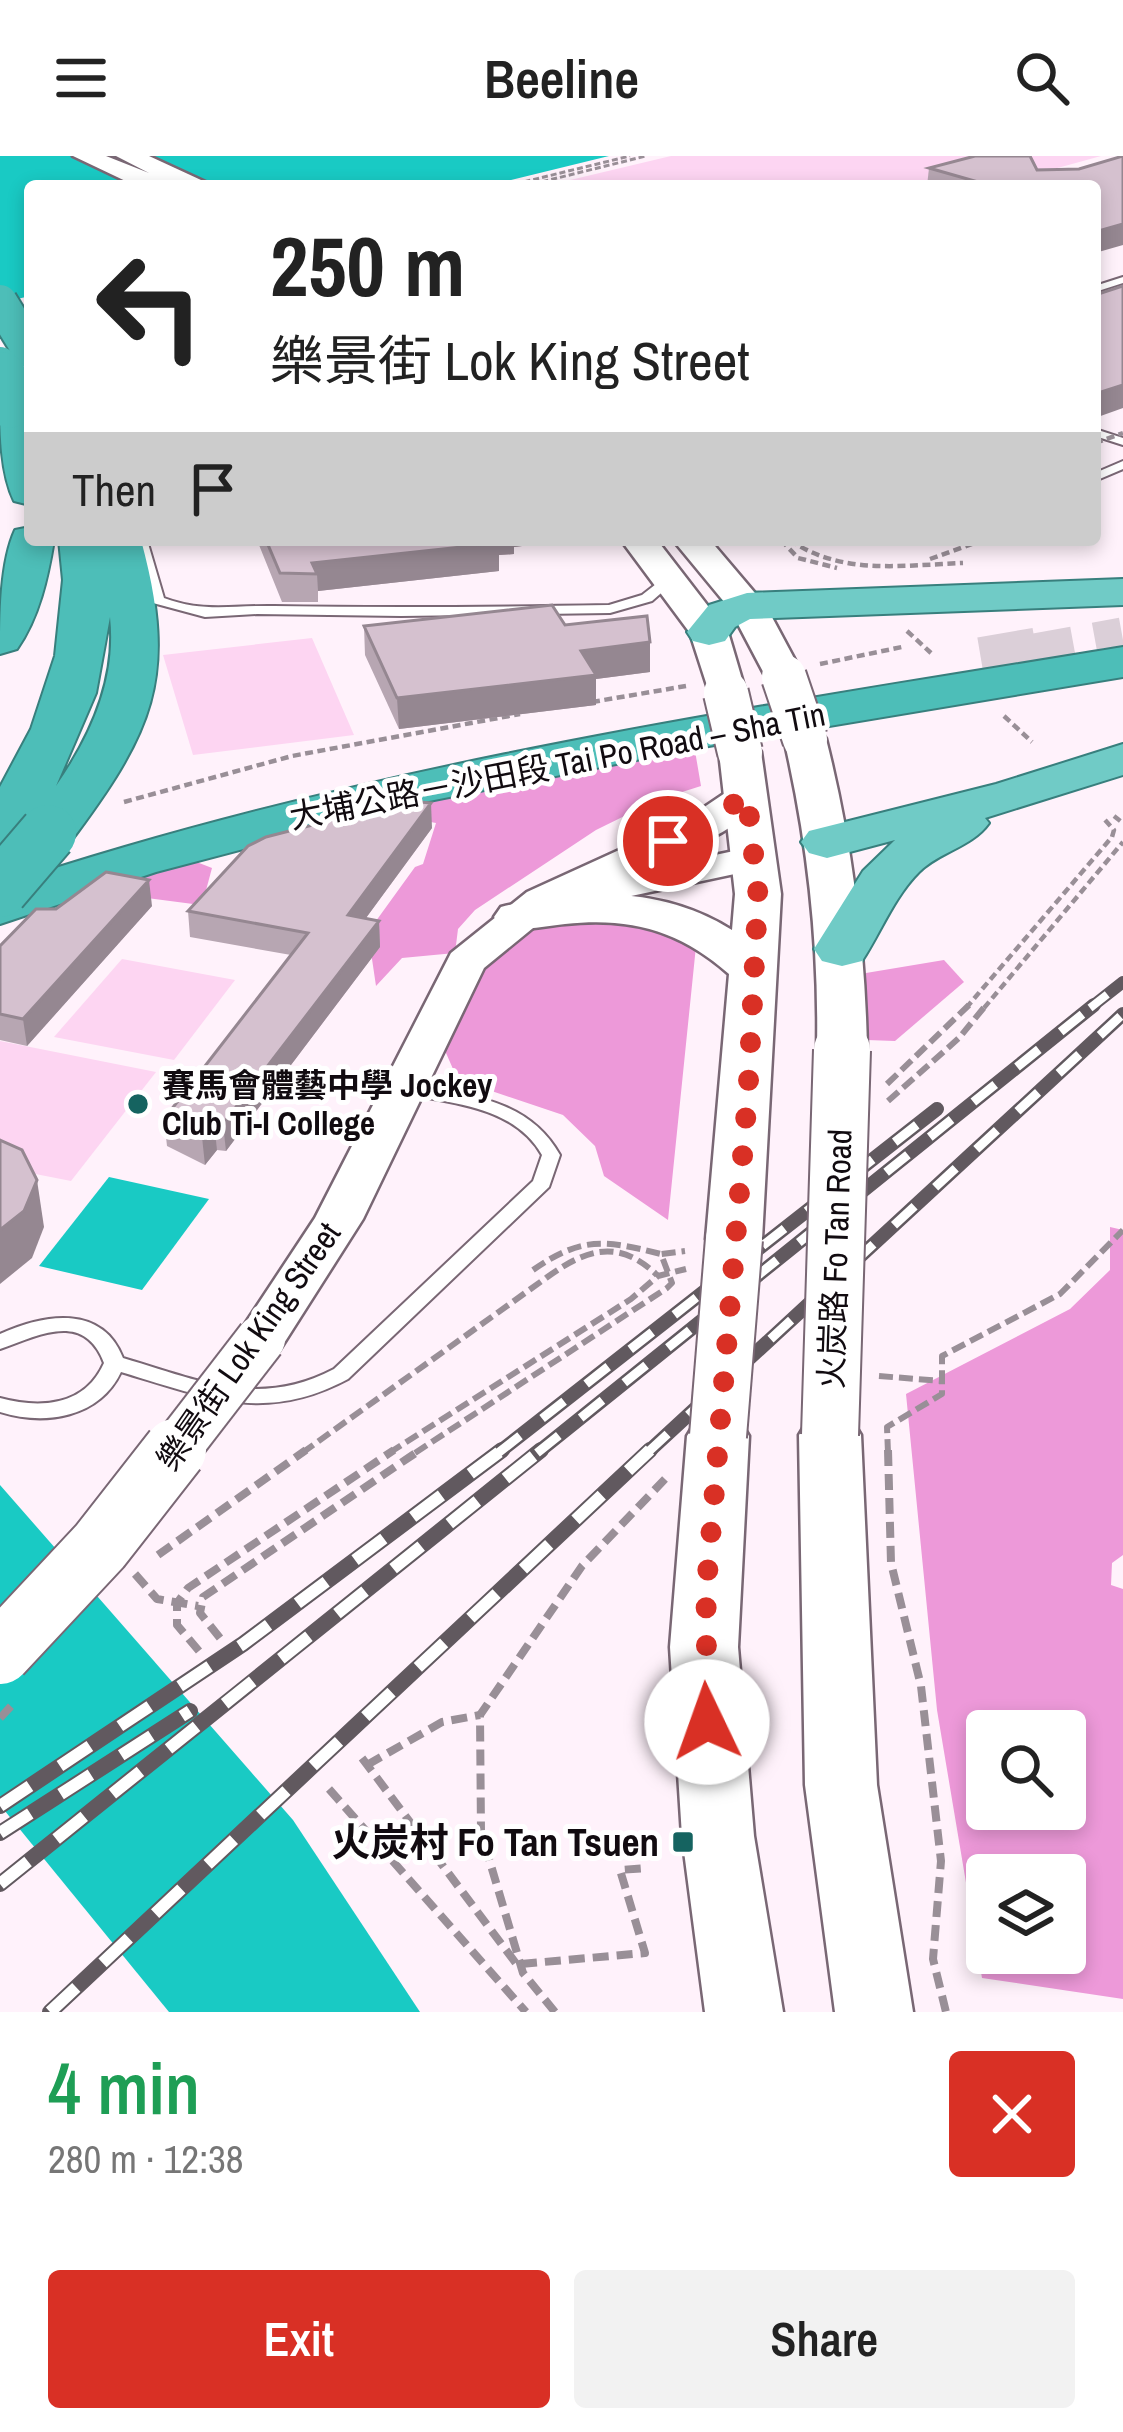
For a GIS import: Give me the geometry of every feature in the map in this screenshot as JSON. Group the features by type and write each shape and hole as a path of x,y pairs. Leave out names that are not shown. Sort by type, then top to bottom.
{"highway":[{"path":"0,302 17,366 24,434"},
{"path":"0,639 19,599 30,546"},
{"path":"0,889 79,669 88,603 83,546"},
{"path":"24,832 111,741 134,681 138,628 119,546"},
{"path":"709,632 713,620 747,606 1123,592"},
{"name":"大埔公路－沙田段 Tai Po Road – Sha Tin","path":"0,906 102,868 321,808 437,782 1123,662"},
{"name":"大埔公路－沙田段 Tai Po Road – Sha Tin","path":"0,877 98,844 297,790 972,678"},
{"path":"827,842 1013,795 1123,759"},
{"path":"842,949 882,882 904,857 1013,795"}],"main road":[{"path":"85,156 143,180"},
{"path":"128,156 187,180"},
{"path":"644,546 709,632 708,689 744,774 758,894 754,971 708,1250 696,1453 718,1837 744,2012"},
{"name":"火炭路 Fo Tan Road","path":"697,546 802,670 805,739 827,842 842,949 830,1435 841,1785 874,2012"},
{"path":"753,859 827,842"},
{"path":"529,909 578,905 645,910 704,928 754,971"}],"street":[{"name":"樂景街 Lok King Street","path":"8,1677 100,1546 261,1339 339,1219 466,962 529,909 699,828 744,774"},
{"path":"529,909 753,859"}],"lane":[{"path":"143,546 158,600 196,616 268,610 352,614 610,609 647,598 670,580"},
{"path":"114,1363 256,1400 312,1390 341,1374 542,1183 550,1155 529,1125 496,1110 404,1088"},
{"path":"0,1342 40,1325 64,1324 100,1336 111,1348 114,1363 99,1390 63,1409 21,1412 0,1405"}],"path":[{"path":"531,180 630,156"},
{"path":"549,180 646,156"},
{"path":"798,546 810,556 833,562 971,563"},
{"path":"921,562 965,546"},
{"path":"897,622 972,678 1032,742"},
{"path":"802,670 902,647"},
{"path":"574,705 708,689"},
{"path":"105,808 187,781 292,755 528,712"},
{"path":"1114,816 1123,823"},
{"path":"878,1091 944,1033 1112,837 1114,830 1105,820"},
{"path":"879,1109 958,1038 1123,842"},
{"path":"946,2012 933,1959 940,1861 921,1686 891,1563 887,1427 942,1394 942,1356 952,1347 1060,1294 1123,1230"},
{"path":"533,1270 585,1240 603,1239 662,1254 708,1250"},
{"path":"124,1583 573,1257 597,1248 638,1258 672,1282 309,1522 198,1606 158,1599"},
{"path":"199,1651 177,1625 177,1603 188,1588 663,1274 708,1250"},
{"path":"662,1254 663,1274"},
{"path":"522,1969 481,1832 480,1715 582,1566 696,1453"},
{"path":"198,1606 220,1638"},
{"path":"0,1718 8,1677"},
{"path":"480,1715 442,1722 365,1761 554,2012"},
{"path":"329,1789 526,2012"},
{"path":"522,1969 645,1953 620,1870 646,1868"}],"shaded area":[{"path":"671,156 1101,156 1015,180 570,180"},
{"path":"312,638 354,735 193,755 163,655"},
{"path":"694,745 701,786 657,800 596,830 475,910 458,929 455,953 402,958 376,986 368,932 415,867 423,864 436,823 357,808"},
{"path":"176,854 212,868 205,894 193,904 147,898 96,875"},
{"path":"592,916 661,924 696,946 668,1220 604,1176 595,1146 563,1115 471,1084 453,1069 443,1046 491,954 521,926"},
{"path":"122,959 235,980 174,1060 54,1037"},
{"path":"944,960 964,982 895,1041 867,1040 862,1028 866,973"},
{"path":"0,1041 156,1072 71,1181 0,1167"},
{"path":"1110,1227 1123,1230 1123,1555 1112,1563 1111,1585 1123,1589 1123,1999 982,1978 981,1974 1086,1974 1086,1854 966,1854 966,1883 937,1710 906,1394 1070,1309 1110,1270"}],"water":[{"path":"0,156 609,156 511,180 24,180 24,297 0,303"},
{"path":"109,1177 209,1199 142,1290 39,1266"},
{"path":"0,1485 293,1820 420,2012 169,2012 0,1805"}],"building":[{"path":"975,156 1030,156 1037,170 1079,169 1123,156 1123,224 1101,230 1101,180 971,180 929,168"},
{"path":"1123,286 1123,385 1101,392 1101,293"},
{"path":"269,546 471,546 312,563 317,574 280,573"},
{"path":"552,605 565,625 647,616 650,642 581,651 596,675 397,698 364,626"},
{"path":"364,797 431,803 348,915 379,921 223,1124 214,1123 202,1137 164,1119 308,933 188,911 248,846 317,824 338,807"},
{"path":"106,872 149,880 23,1019 0,1014 0,946 36,909 56,909"},
{"path":"0,1140 22,1150 37,1180 24,1211 0,1230"}],"tunnel":[{"path":"1039,655 1123,640"},
{"path":"1039,655 1047,654"},
{"path":"982,665 1039,655"},
{"path":"1030,657 1039,655"}],"railway":[{"path":"1090,1008 1123,982"},
{"path":"537,1453 1094,1005"},
{"path":"647,1453 1123,1014"},
{"path":"498,1453 937,1109"},
{"path":"498,1453 502,1450"},
{"path":"0,1884 541,1450"},
{"path":"50,2012 650,1450"},
{"path":"0,1806 243,1644 498,1453"},
{"path":"0,1833 190,1711"}],"place":[{"name":"賽馬會體藝中學 Jockey Club Ti-I College","path":"138,1104"},
{"name":"火炭村 Fo Tan Tsuen","path":"683,1842"}],"route":[{"path":"668,841 699,828 747,795 758,894 748,1091 706,1592 707,1722"}]}
